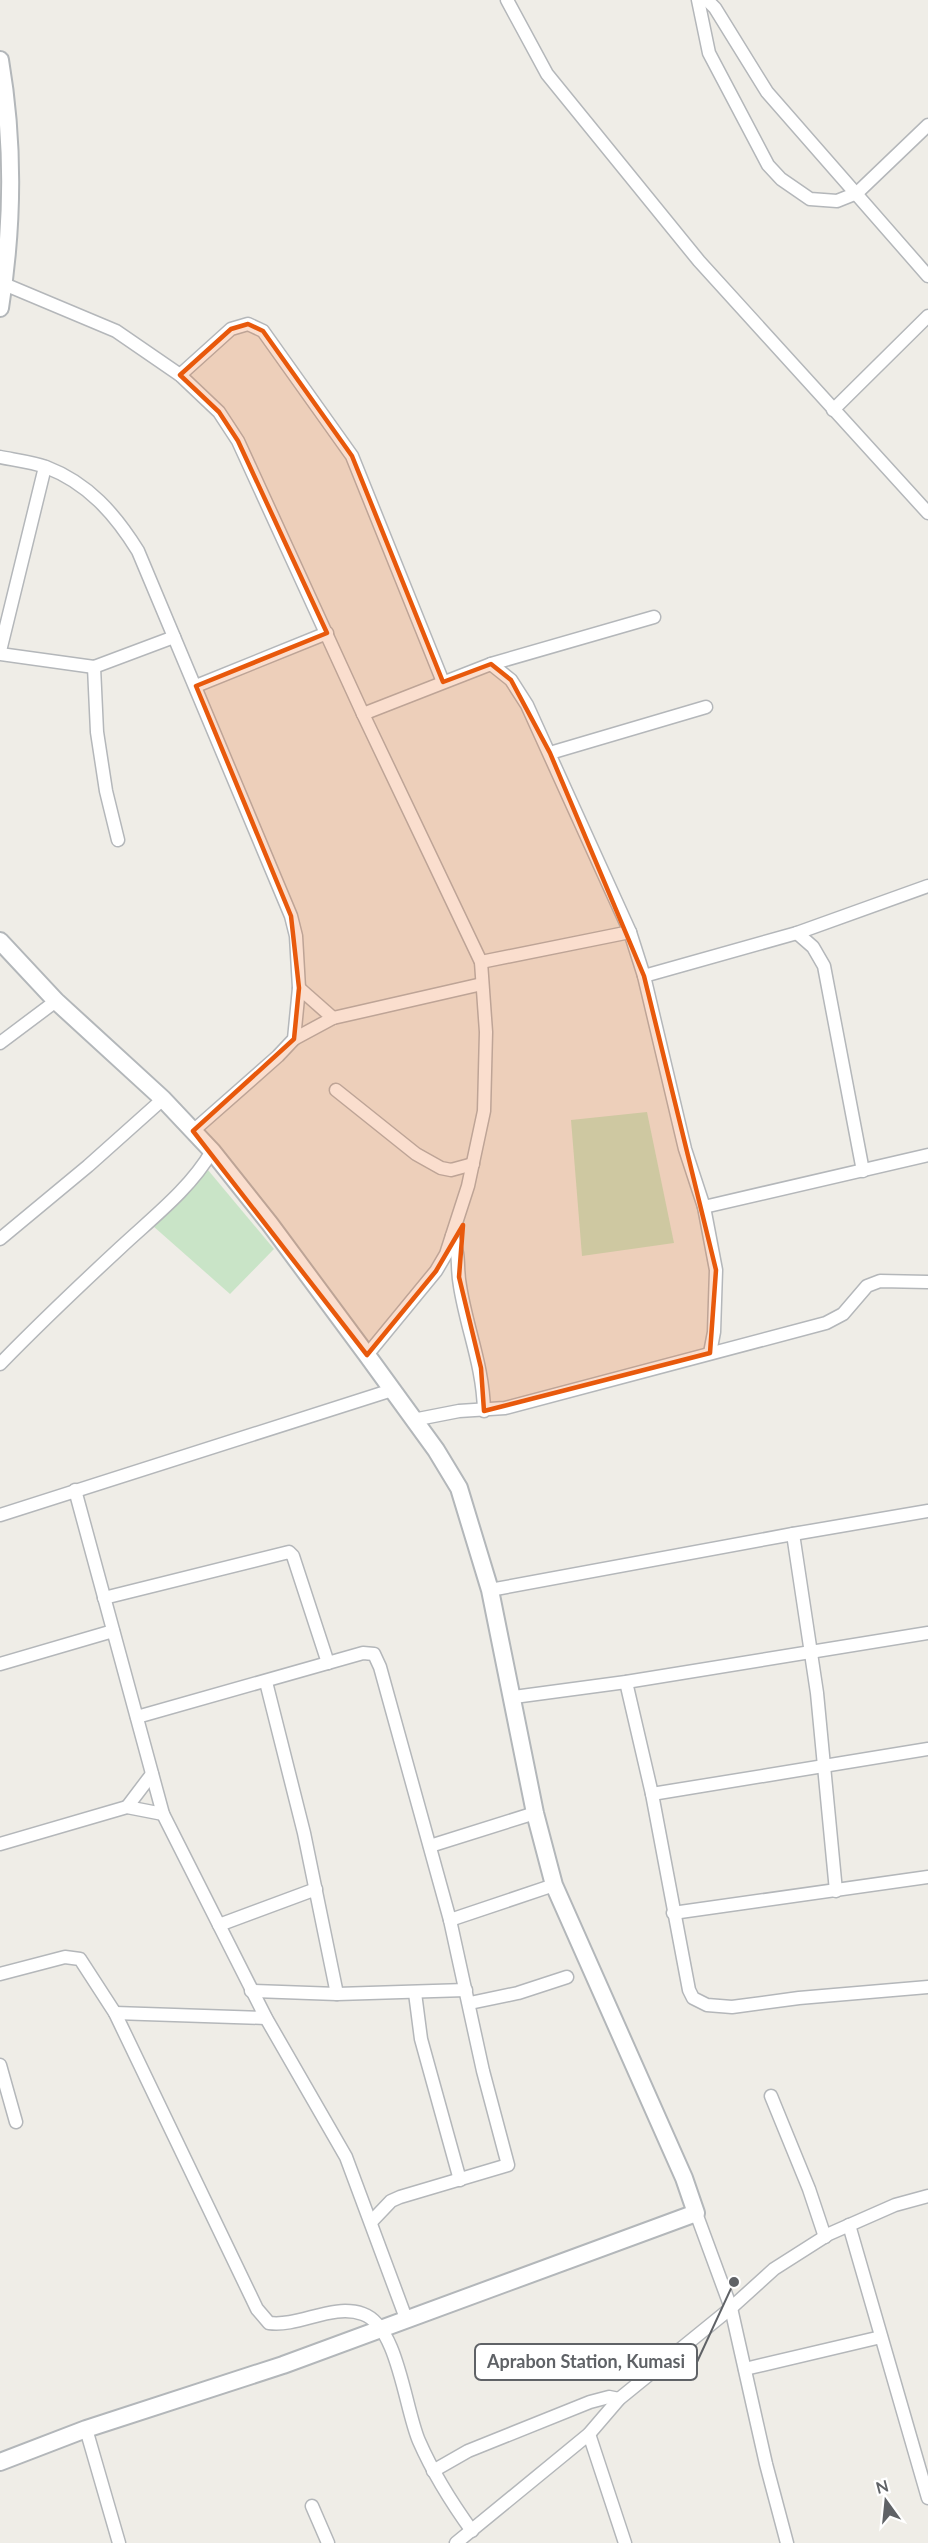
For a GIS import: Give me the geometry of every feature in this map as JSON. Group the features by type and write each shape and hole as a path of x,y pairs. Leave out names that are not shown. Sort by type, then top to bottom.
{"street":[{"path":"507,0 547,74 699,261 928,513"},
{"path":"698,0 709,53 768,165 781,179 810,199 837,201 857,193 928,126"},
{"path":"707,0 715,8 766,92 928,276"},
{"path":"0,60 8,124 4,284 0,308"},
{"path":"4,284 116,331 180,375 219,412 238,441 363,714 481,962 486,1032 486,1081 484,1111 473,1164 446,1254 436,1271 367,1355"},
{"path":"833,410 928,316"},
{"path":"180,375 231,329 248,324 263,331 352,456 443,682"},
{"path":"0,457 45,467 78,483 98,498 127,533 138,551 291,916 296,936 299,988 294,1039"},
{"path":"45,467 0,653 94,667 174,637"},
{"path":"363,714 491,664 654,617"},
{"path":"196,686 327,633"},
{"path":"491,664 511,680 527,705 630,932 644,976 685,1149 704,1207 716,1270 714,1332 710,1353"},
{"path":"94,667 97,732 106,791 118,840"},
{"path":"550,753 706,706"},
{"path":"644,976 797,933 928,886"},
{"path":"481,962 630,932"},
{"path":"797,933 813,947 824,966 863,1171"},
{"path":"0,941 56,1001 163,1100 212,1150 367,1355 436,1450 459,1488 490,1590 514,1697 535,1813 554,1885 684,2178 731,2308 766,2464 787,2543"},
{"path":"193,1131 294,1039 333,1018 482,984"},
{"path":"299,988 333,1018"},
{"path":"0,1043 56,1001"},
{"path":"336,1090 416,1154 441,1168 451,1170 473,1164"},
{"path":"0,1239 163,1100"},
{"path":"0,1364 47,1315 167,1204 194,1176 212,1150"},
{"path":"704,1207 928,1155"},
{"path":"452,1236 459,1257 460,1287 481,1368 484,1411"},
{"path":"413,1420 459,1411 505,1408 826,1323 843,1314 867,1286 880,1281 928,1282"},
{"path":"714,1332 735,1347"},
{"path":"0,1515 392,1390"},
{"path":"75,1490 163,1814 251,1991 346,2157 407,2320"},
{"path":"490,1590 928,1511"},
{"path":"793,1534 826,1767 836,1891"},
{"path":"104,1598 289,1552 328,1663"},
{"path":"0,1664 113,1631"},
{"path":"514,1697 626,1682 928,1633"},
{"path":"137,1717 363,1653 374,1654 380,1667 450,1920 470,2003 483,2071 508,2165 391,2201 371,2223"},
{"path":"266,1682 304,1833 337,1994"},
{"path":"626,1682 652,1794 689,1990 693,1998 707,2005 746,2007 799,1998 928,1987"},
{"path":"652,1794 928,1749"},
{"path":"127,1807 152,1774"},
{"path":"0,1844 127,1807 163,1814"},
{"path":"430,1846 535,1813"},
{"path":"673,1913 928,1876"},
{"path":"450,1920 554,1885"},
{"path":"219,1925 316,1889"},
{"path":"0,1974 65,1957 80,1959 115,2013 257,2309 269,2323 280,2325 336,2312 353,2312 366,2315 383,2329 417,2438 433,2470 472,2531"},
{"path":"470,2003 518,1993 567,1977"},
{"path":"251,1991 337,1994 466,1990"},
{"path":"416,1993 421,2039 460,2180"},
{"path":"115,2013 266,2019"},
{"path":"0,2065 16,2122"},
{"path":"771,2096 809,2189 825,2237"},
{"path":"459,2542 590,2434 619,2399 731,2308 774,2269 849,2225 895,2205 928,2196"},
{"path":"0,2462 86,2429 284,2365 696,2212"},
{"path":"849,2225 928,2498"},
{"path":"745,2368 881,2337"},
{"path":"433,2470 468,2451 590,2402 609,2397 619,2399"},
{"path":"86,2429 119,2543"},
{"path":"590,2434 625,2543"},
{"path":"312,2506 328,2543"}],"highlighted area":[{"path":"248,324 263,331 352,456 443,682 491,664 511,680 550,753 644,976 716,1270 710,1353 484,1411 481,1368 459,1277 463,1225 436,1271 367,1355 193,1131 294,1039 299,988 291,916 196,686 327,633 238,441 219,412 180,375 231,329"}],"green space":[{"path":"647,1112 674,1243 582,1256 571,1120"},
{"path":"208,1170 274,1249 230,1294 153,1226"}],"place":[{"name":"Aprabon Station, Kumasi","path":"734,2282"}]}
